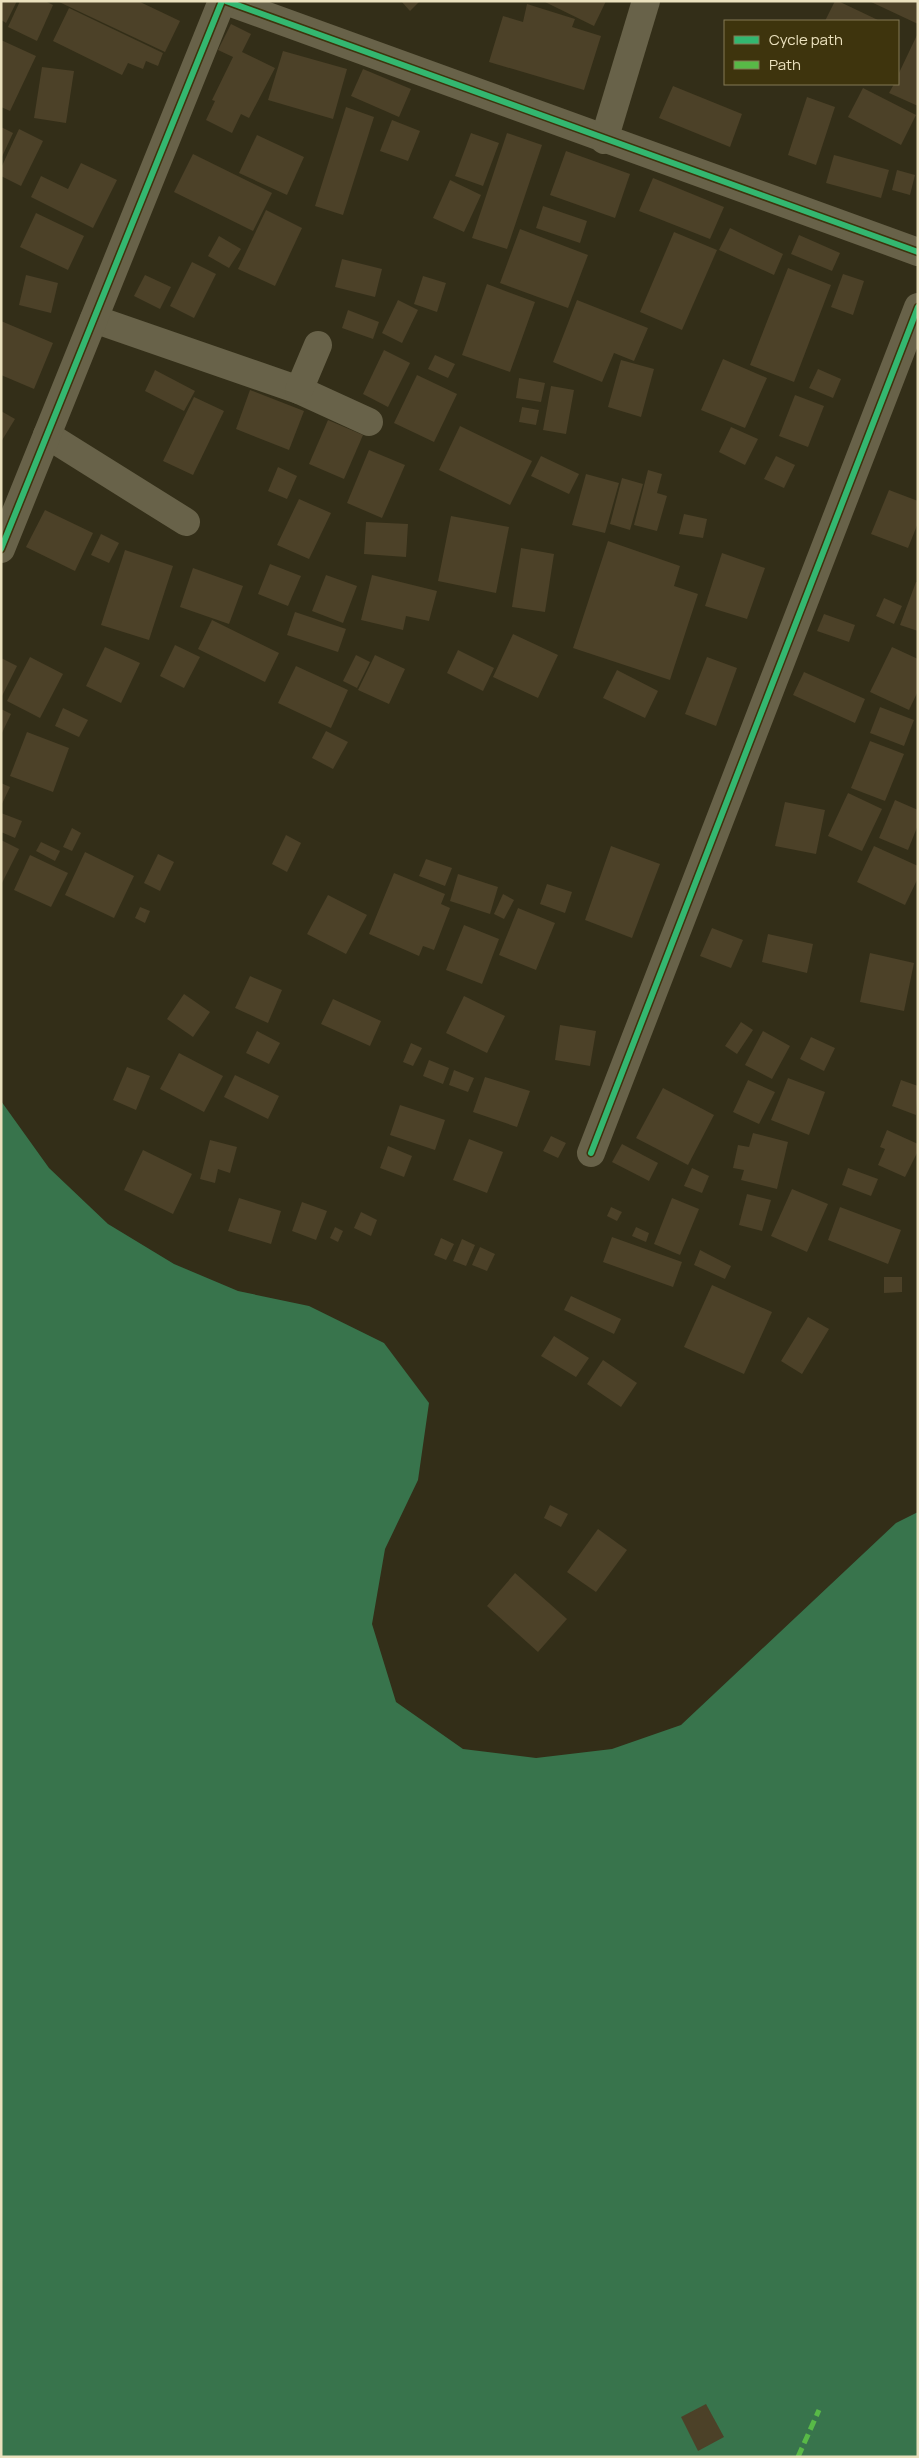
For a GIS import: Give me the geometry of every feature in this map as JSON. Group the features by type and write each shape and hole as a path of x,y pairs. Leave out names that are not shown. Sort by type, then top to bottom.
{"street":[{"path":"1,549 224,1 918,252"},
{"path":"604,140 646,1"},
{"path":"591,1153 918,307"},
{"path":"94,319 299,390 369,422"},
{"path":"299,390 318,345"},
{"path":"48,435 186,522"}],"green space":[{"path":"1,1101 49,1168 108,1224 174,1264 238,1291 309,1306 384,1343 429,1403 418,1480 385,1549 372,1624 396,1702 463,1749 536,1758 612,1749 681,1725 896,1523 918,1512 918,2457 1,2457"}],"building":[{"path":"1,1 17,1 6,23 1,20"},
{"path":"20,1 45,1 53,5 37,41 8,27"},
{"path":"57,1 138,1 180,21 165,52"},
{"path":"401,1 420,1 410,11"},
{"path":"543,1 606,1 594,26"},
{"path":"835,1 838,1 878,20 826,20"},
{"path":"869,1 918,1 918,24"},
{"path":"527,4 575,19 572,27 601,36 584,90 489,62 503,16 523,22"},
{"path":"69,8 163,53 158,66 146,61 143,69 128,63 122,75 53,41"},
{"path":"231,24 251,34 242,52 275,68 249,118 241,114 232,133 206,120 215,101 212,100 233,57 218,50"},
{"path":"918,33 918,106 889,93 893,85 899,85 899,73"},
{"path":"1,40 36,56 10,111 1,107"},
{"path":"283,51 347,69 333,119 268,100"},
{"path":"42,67 74,71 66,123 34,118"},
{"path":"363,69 411,89 399,117 351,96"},
{"path":"673,86 742,114 730,147 659,118"},
{"path":"863,88 916,115 901,145 848,117"},
{"path":"807,97 835,107 816,165 788,155"},
{"path":"346,107 374,117 343,215 315,206"},
{"path":"392,120 420,131 408,161 380,151"},
{"path":"1,127 13,133 1,159"},
{"path":"19,129 43,141 21,186 1,176 1,168"},
{"path":"471,133 499,143 483,186 455,176"},
{"path":"507,133 542,145 507,249 472,238"},
{"path":"257,135 304,157 287,195 239,173"},
{"path":"566,151 630,174 615,218 550,195"},
{"path":"193,154 272,193 253,231 174,192"},
{"path":"834,155 889,170 881,198 826,183"},
{"path":"81,163 117,180 93,228 31,197 41,176 68,189"},
{"path":"897,170 915,175 910,195 892,190"},
{"path":"653,178 724,207 710,239 639,211"},
{"path":"450,180 481,195 464,232 433,218"},
{"path":"543,206 587,221 580,243 536,228"},
{"path":"266,210 302,228 275,286 238,269"},
{"path":"36,213 84,236 68,270 20,247"},
{"path":"730,228 783,254 774,275 719,250"},
{"path":"520,229 588,255 568,308 500,283"},
{"path":"674,232 717,250 682,330 640,312"},
{"path":"799,235 840,253 832,271 791,254"},
{"path":"219,236 241,249 229,268 208,256"},
{"path":"342,259 382,269 375,297 335,287"},
{"path":"192,262 216,274 194,318 170,306"},
{"path":"788,268 831,285 794,382 750,365"},
{"path":"843,274 864,281 853,315 831,307"},
{"path":"26,275 58,283 51,313 19,305"},
{"path":"145,275 171,287 160,309 134,296"},
{"path":"423,276 446,283 437,312 414,304"},
{"path":"487,284 535,302 510,372 462,355"},
{"path":"398,300 418,310 402,343 382,333"},
{"path":"577,300 648,328 634,361 614,353 602,382 553,362"},
{"path":"348,310 379,322 373,339 342,328"},
{"path":"1,321 53,343 34,389 1,375"},
{"path":"384,350 410,363 388,407 363,394"},
{"path":"435,355 455,364 448,378 428,369"},
{"path":"723,359 767,378 745,428 701,410"},
{"path":"621,360 654,369 641,417 608,407"},
{"path":"818,369 841,379 833,398 809,388"},
{"path":"155,370 195,391 184,411 145,391"},
{"path":"417,375 457,394 434,442 394,423"},
{"path":"519,378 545,383 541,402 516,398"},
{"path":"551,386 574,390 566,434 543,430"},
{"path":"250,390 304,411 289,450 236,429"},
{"path":"795,395 824,406 808,447 779,436"},
{"path":"194,397 224,411 193,475 163,461"},
{"path":"522,407 539,410 536,425 519,422"},
{"path":"1,411 15,419 1,442"},
{"path":"328,420 363,435 344,479 309,464"},
{"path":"460,426 532,461 510,505 439,470"},
{"path":"731,427 758,439 745,465 719,452"},
{"path":"369,450 405,465 382,518 347,503"},
{"path":"541,456 579,474 569,494 531,476"},
{"path":"776,456 795,465 784,488 764,479"},
{"path":"278,467 297,476 287,499 268,491"},
{"path":"648,470 662,474 657,493 667,496 657,531 634,525"},
{"path":"586,474 619,483 605,533 572,525"},
{"path":"622,478 643,484 630,530 610,524"},
{"path":"889,490 918,501 918,523 908,548 871,534"},
{"path":"299,499 331,513 309,559 277,545"},
{"path":"45,510 93,533 75,571 26,547"},
{"path":"684,514 707,519 703,538 679,534"},
{"path":"451,516 509,527 496,593 438,581"},
{"path":"366,522 408,524 406,557 364,554"},
{"path":"101,534 119,543 109,563 91,555"},
{"path":"608,541 680,566 674,586 698,594 670,680 573,648"},
{"path":"521,548 554,554 545,612 512,607"},
{"path":"125,550 173,566 149,640 101,625"},
{"path":"722,553 765,568 747,619 705,606"},
{"path":"270,564 301,576 288,606 258,594"},
{"path":"193,568 243,586 229,624 180,607"},
{"path":"326,575 357,586 343,623 312,611"},
{"path":"372,575 437,591 429,621 406,616 403,630 361,620"},
{"path":"916,582 918,582 918,631 900,625"},
{"path":"884,598 902,606 894,624 876,616"},
{"path":"295,612 346,629 338,652 287,635"},
{"path":"824,614 855,625 849,642 817,631"},
{"path":"212,620 279,653 265,682 198,649"},
{"path":"513,634 558,655 538,698 493,677"},
{"path":"175,645 200,657 184,688 160,676"},
{"path":"105,647 140,663 121,703 86,686"},
{"path":"892,647 918,659 918,691 909,710 870,692"},
{"path":"458,650 494,668 483,691 447,673"},
{"path":"356,655 370,662 357,688 343,681"},
{"path":"375,655 405,669 389,704 358,690"},
{"path":"30,657 63,674 40,718 7,701"},
{"path":"707,657 737,668 716,726 685,714"},
{"path":"1,658 17,666 1,698"},
{"path":"296,666 348,690 331,728 278,703"},
{"path":"617,670 658,691 645,718 603,698"},
{"path":"804,672 865,699 855,723 793,695"},
{"path":"880,707 914,720 904,746 870,733"},
{"path":"63,708 88,720 79,737 55,726"},
{"path":"1,709 11,714 1,735"},
{"path":"326,731 348,742 333,769 312,758"},
{"path":"27,732 69,748 53,792 10,776"},
{"path":"870,741 904,754 885,801 851,788"},
{"path":"1,783 10,787 1,806"},
{"path":"848,793 882,809 862,851 828,836"},
{"path":"895,800 918,810 918,825 908,850 879,838"},
{"path":"785,802 825,810 816,854 775,846"},
{"path":"1,813 22,821 15,838 1,832"},
{"path":"72,828 81,833 72,851 63,847"},
{"path":"286,835 301,843 287,872 272,864"},
{"path":"1,840 19,849 1,885"},
{"path":"41,842 60,851 55,861 36,851"},
{"path":"611,846 660,864 632,938 585,920"},
{"path":"874,846 918,866 918,878 905,905 857,882"},
{"path":"85,852 134,876 114,918 65,895"},
{"path":"158,854 174,862 160,891 144,883"},
{"path":"30,855 68,873 51,907 14,890"},
{"path":"426,859 452,868 445,886 419,876"},
{"path":"394,873 445,894 441,904 450,908 434,950 423,946 419,956 369,934"},
{"path":"458,874 498,887 490,914 450,901"},
{"path":"547,884 572,892 565,913 540,904"},
{"path":"503,894 514,900 504,919 494,914"},
{"path":"328,895 367,915 346,954 307,934"},
{"path":"140,907 150,911 145,923 135,918"},
{"path":"518,908 555,923 536,970 499,955"},
{"path":"464,925 499,939 482,984 446,970"},
{"path":"712,928 743,940 731,968 700,956"},
{"path":"768,934 813,944 807,973 762,962"},
{"path":"870,953 914,963 904,1011 860,1002"},
{"path":"250,976 282,990 268,1023 235,1008"},
{"path":"184,994 210,1012 193,1037 167,1019"},
{"path":"464,996 505,1016 487,1053 446,1033"},
{"path":"333,999 381,1021 370,1046 321,1024"},
{"path":"741,1022 753,1030 737,1054 725,1046"},
{"path":"560,1025 596,1031 590,1066 555,1060"},
{"path":"257,1031 280,1043 269,1064 246,1053"},
{"path":"763,1031 790,1046 772,1079 745,1065"},
{"path":"811,1037 835,1048 824,1071 800,1059"},
{"path":"411,1043 422,1048 413,1066 403,1062"},
{"path":"179,1053 223,1076 204,1112 160,1089"},
{"path":"429,1060 449,1068 443,1084 423,1076"},
{"path":"127,1067 150,1076 136,1110 113,1100"},
{"path":"454,1070 474,1078 468,1092 449,1085"},
{"path":"235,1075 279,1096 268,1119 224,1097"},
{"path":"485,1077 530,1091 517,1127 473,1112"},
{"path":"788,1078 825,1092 809,1135 771,1120"},
{"path":"748,1080 775,1092 759,1124 733,1112"},
{"path":"901,1080 918,1086 916,1115 892,1106"},
{"path":"663,1088 714,1115 688,1165 636,1138"},
{"path":"400,1105 445,1120 435,1150 390,1135"},
{"path":"887,1130 918,1144 918,1151 905,1177 878,1165 885,1149 880,1147"},
{"path":"753,1133 788,1142 777,1189 741,1180 744,1170 733,1168 738,1145 749,1147"},
{"path":"551,1136 566,1143 558,1158 543,1151"},
{"path":"469,1139 503,1152 487,1193 453,1180"},
{"path":"210,1140 237,1147 230,1173 218,1169 215,1183 200,1179"},
{"path":"622,1144 658,1163 649,1181 612,1162"},
{"path":"388,1146 412,1156 404,1177 380,1168"},
{"path":"143,1150 192,1174 173,1214 124,1190"},
{"path":"692,1168 709,1176 702,1193 684,1186"},
{"path":"848,1168 878,1179 871,1196 842,1185"},
{"path":"792,1189 828,1204 807,1252 771,1236"},
{"path":"747,1194 771,1200 762,1231 739,1225"},
{"path":"239,1198 281,1211 271,1244 228,1231"},
{"path":"672,1198 699,1209 680,1255 654,1244"},
{"path":"302,1202 327,1211 316,1240 292,1231"},
{"path":"611,1207 622,1212 617,1221 607,1216"},
{"path":"840,1207 901,1230 888,1264 828,1240"},
{"path":"361,1212 377,1220 371,1236 354,1228"},
{"path":"335,1227 343,1231 338,1242 330,1238"},
{"path":"636,1227 649,1233 646,1242 632,1236"},
{"path":"612,1237 682,1262 673,1287 603,1262"},
{"path":"441,1238 454,1244 446,1260 434,1255"},
{"path":"462,1239 475,1245 466,1266 453,1261"},
{"path":"480,1247 495,1254 487,1271 472,1265"},
{"path":"700,1250 731,1266 725,1279 694,1265"},
{"path":"884,1277 902,1277 902,1292 884,1293"},
{"path":"712,1285 772,1312 744,1374 684,1347"},
{"path":"571,1296 621,1319 614,1334 564,1310"},
{"path":"808,1317 829,1329 802,1374 781,1361"},
{"path":"554,1336 589,1358 576,1377 541,1356"},
{"path":"603,1360 637,1383 621,1407 587,1384"},
{"path":"550,1505 568,1514 561,1527 544,1518"},
{"path":"598,1529 627,1550 596,1592 567,1572"},
{"path":"515,1573 567,1619 538,1652 487,1606"},
{"path":"706,2404 724,2437 698,2451 681,2417"}],"marked path":[{"path":"798,2457 819,2410"}],"cycle path":[{"path":"1,549 222,1"},
{"path":"226,1 918,252"},
{"path":"591,1153 918,307"}]}
